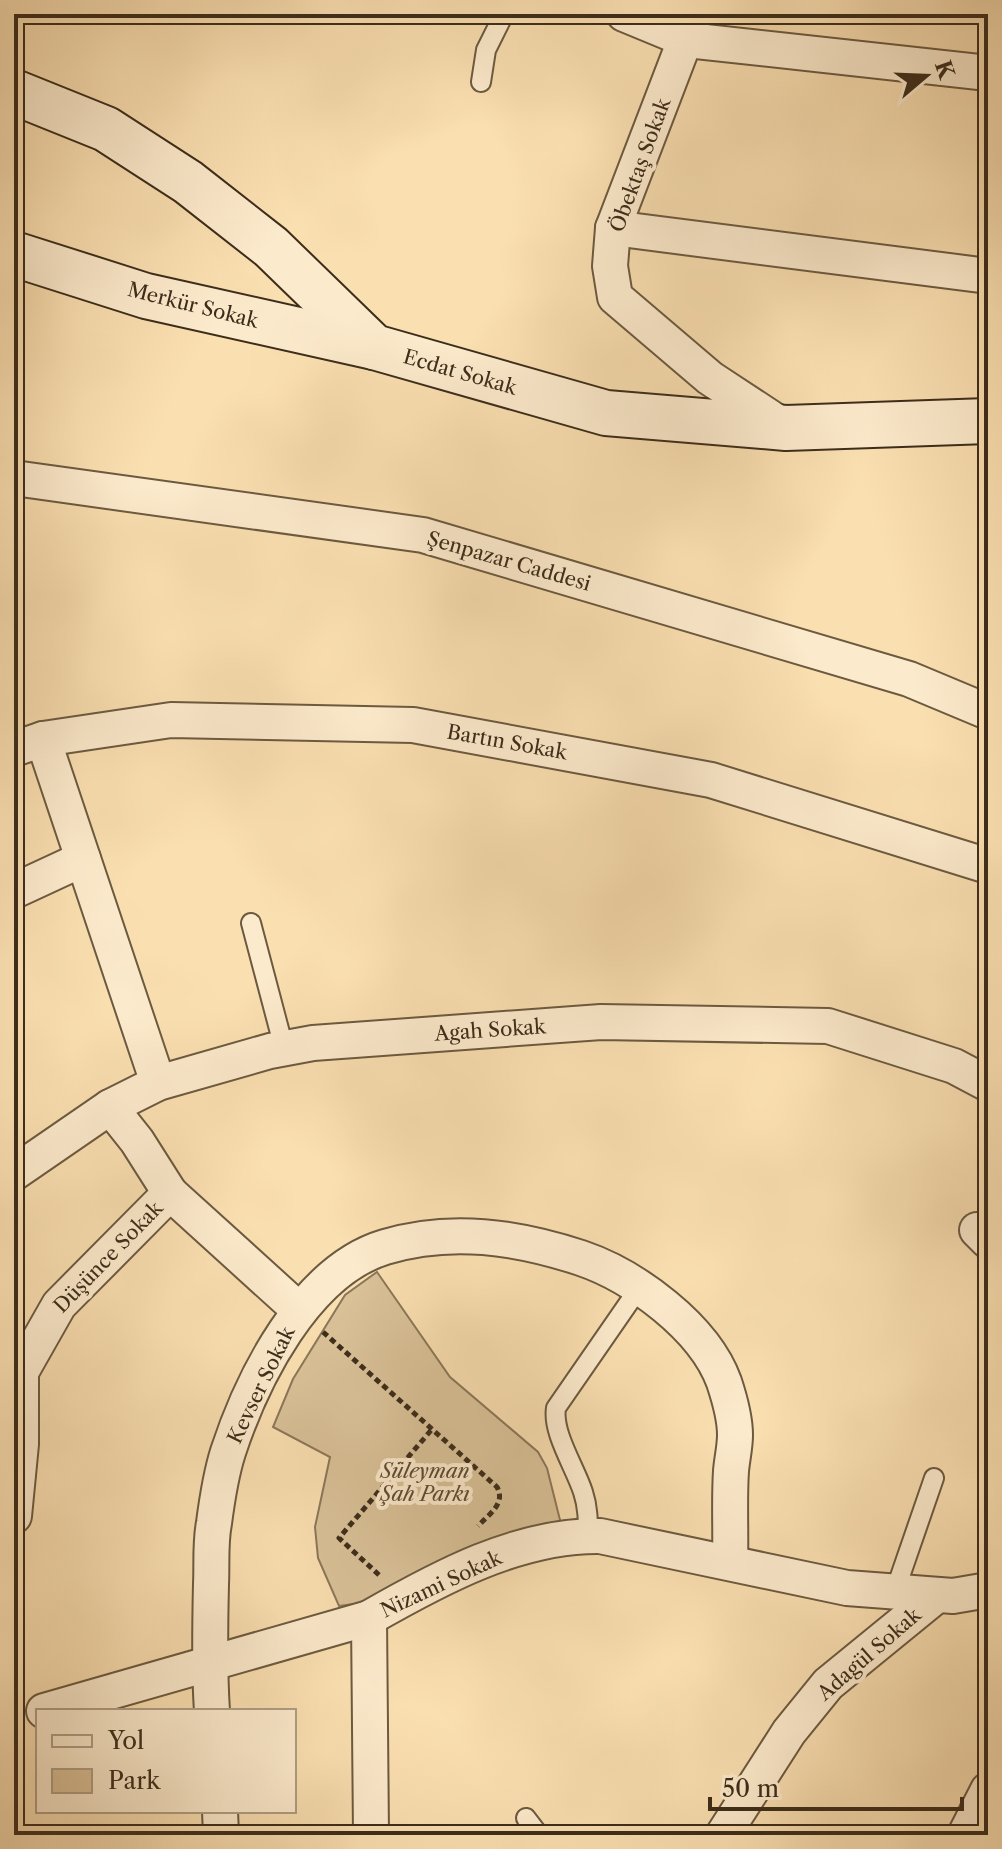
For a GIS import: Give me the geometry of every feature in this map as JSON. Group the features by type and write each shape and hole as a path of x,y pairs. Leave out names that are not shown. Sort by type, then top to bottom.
{"street":[{"path":"624,14 988,73"},
{"name":"Öbektaş Sokak","path":"691,27 613,228 610,266 615,297 710,378 786,428"},
{"name":"Ecdat Sokak","path":"14,92 106,129 188,182 271,247 374,347 606,413 786,428 988,421"},
{"path":"613,228 988,276"},
{"name":"Merkür Sokak","path":"14,254 146,296 374,347"},
{"name":"Şenpazar Caddesi","path":"14,478 423,535 909,679 988,712"},
{"name":"Bartın Sokak","path":"29,744 171,720 413,725 711,780 988,866"},
{"path":"29,744 83,859 158,1083"},
{"path":"14,891 83,859"},
{"name":"Agah Sokak","path":"14,1173 110,1107 158,1083 284,1048 313,1043 601,1022 828,1026 954,1066 988,1084"},
{"name":"Düşünce Sokak","path":"14,1516 21,1444 21,1372 59,1305 170,1193 137,1141 110,1107"},
{"path":"170,1193 299,1310"},
{"name":"Kevser Sokak","path":"212,1709 209,1663 213,1527 228,1453 275,1347 299,1310 345,1267 383,1247 445,1235 492,1237 548,1247 601,1265 676,1315 700,1341 723,1380 735,1433 731,1472 730,1562"},
{"name":"Nizami Sokak","path":"51,1709 369,1618 472,1565 521,1547 588,1536 730,1562 847,1588 953,1596 988,1590"},
{"name":"Adagül Sokak","path":"723,1835 789,1732 828,1684 937,1595"},
{"path":"369,1618 371,1835"},
{"path":"14,1720 36,1714"},
{"path":"965,1835 988,1790"},
{"path":"220,1813 221,1835"}],"lane":[{"path":"481,82 486,50 504,14"},
{"path":"251,923 284,1048"},
{"path":"588,1536 587,1508 570,1456 556,1426 556,1408 639,1288"},
{"path":"895,1591 934,1478"},
{"path":"526,1818 539,1835"}],"path":[{"path":"299,1310 490,1479 501,1494 500,1503 468,1536"},
{"path":"405,1597 339,1538 433,1428"}],"green space":[{"name":"Süleyman Şah Parkı","path":"377,1272 450,1377 538,1452 547,1468 563,1532 369,1602 339,1606 318,1558 315,1527 330,1457 273,1427 293,1379 345,1295"}]}
